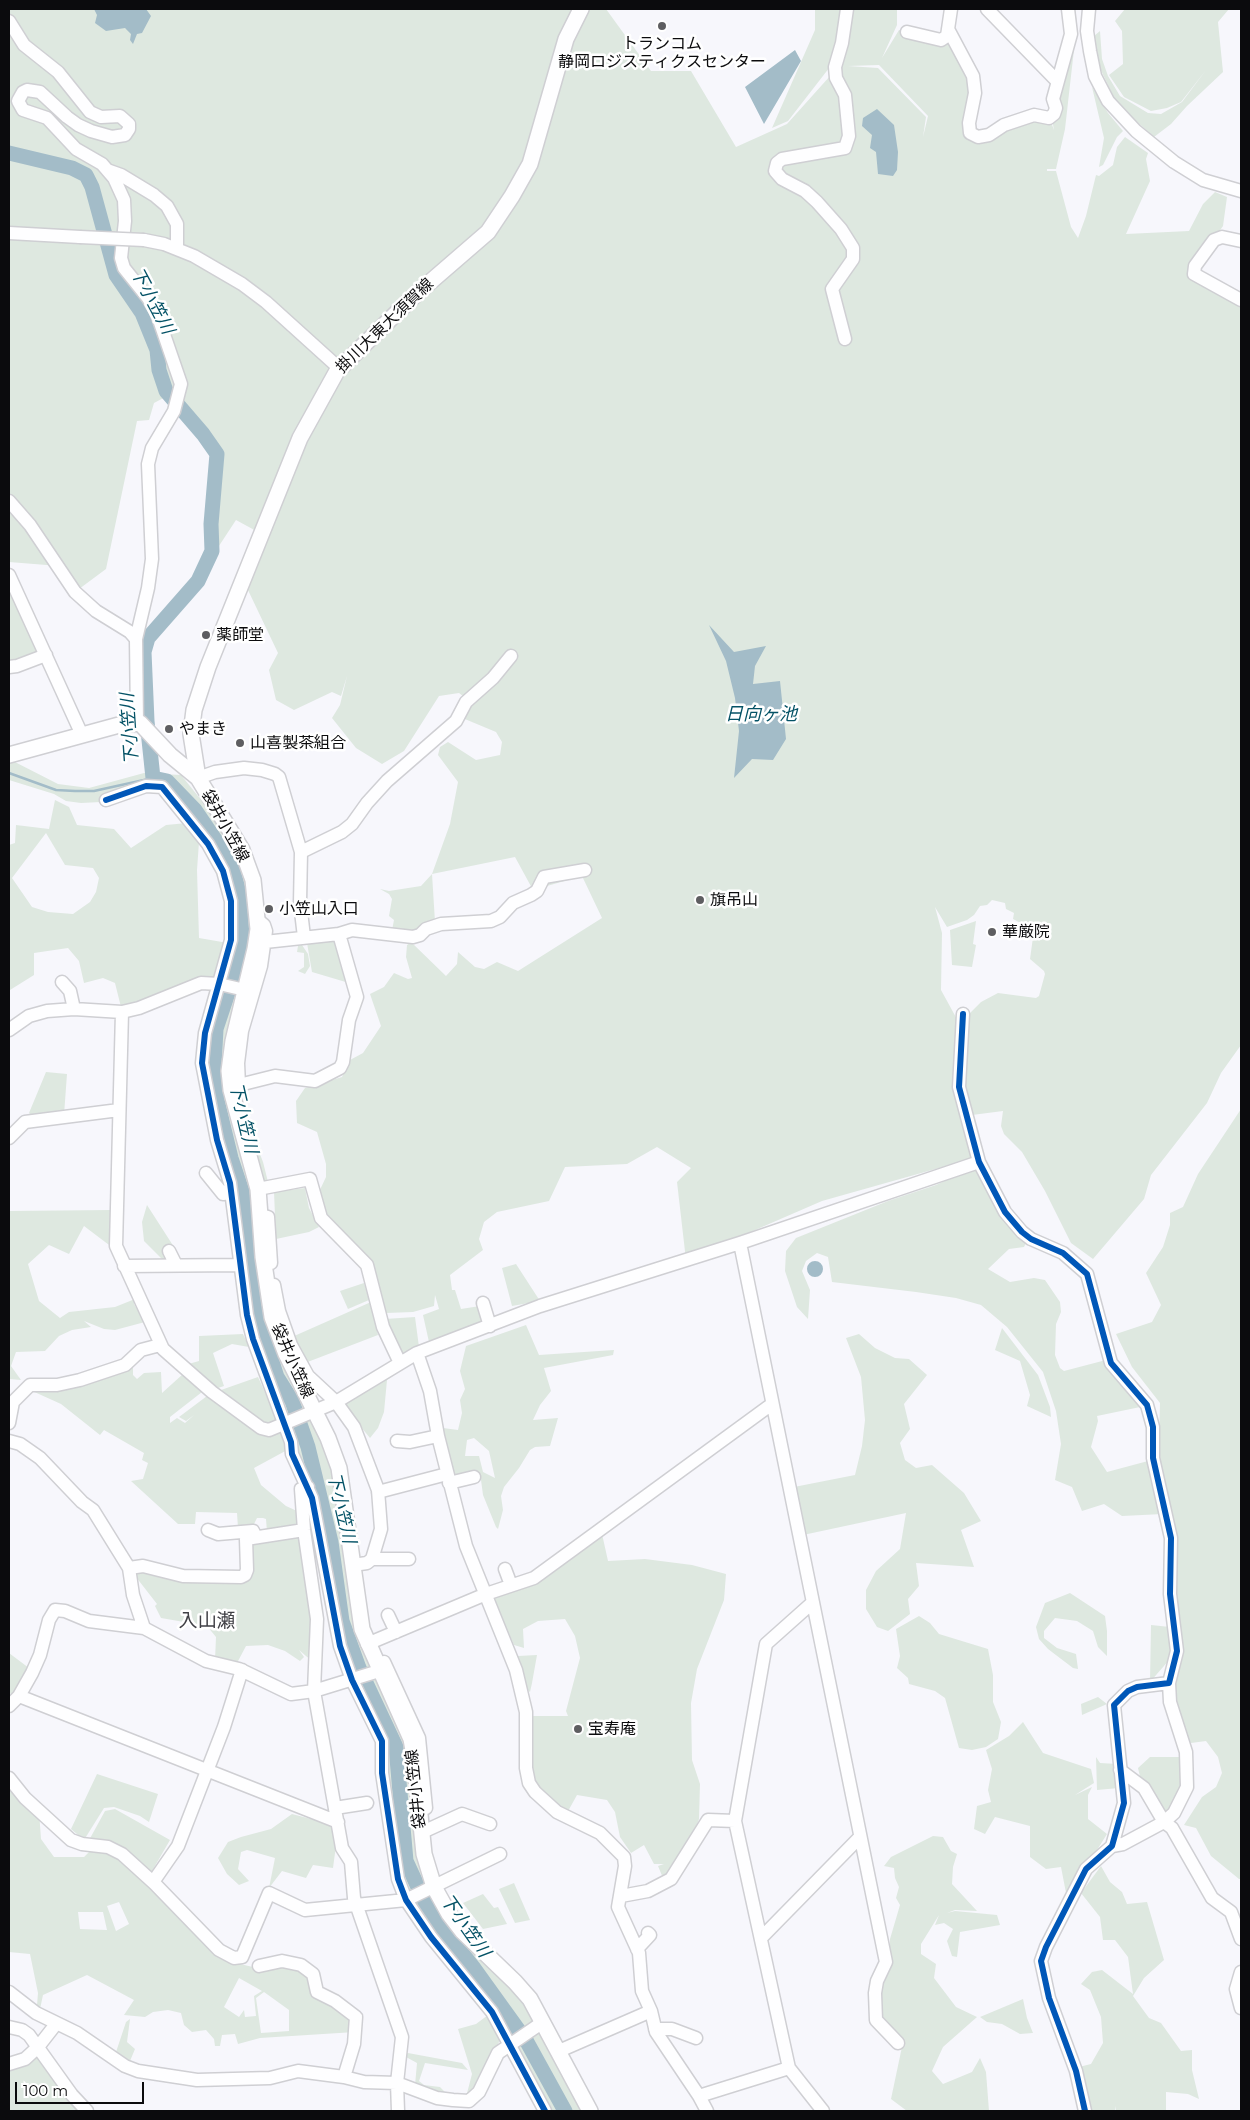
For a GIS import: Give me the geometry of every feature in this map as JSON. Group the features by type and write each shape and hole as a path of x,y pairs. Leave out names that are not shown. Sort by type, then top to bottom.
{"main road":[{"name":"掛川大東大須賀線","path":"198,778 191,734 194,710 208,667 300,438 319,400 339,368 414,296 488,232 502,211 530,164 566,39 581,9"},
{"name":"袋井小笠線","path":"139,723 154,736 170,755 198,778 242,850 254,880 258,920 255,949 233,1041 229,1071 235,1087 258,1189 264,1266 272,1317 286,1354 314,1410 339,1468 359,1612 379,1671 404,1719 414,1756 427,1869 434,1887 453,1920 515,1982 530,2000 590,2111"},
{"path":"9,755 119,725 139,723"}],"street":[{"path":"845,339 832,289 853,259 853,248 841,229 817,202 805,191 782,179 775,171 777,163 782,159 845,148 849,136 844,95 836,78 836,67 847,9"},
{"path":"951,9 950,32 973,76 975,92 969,124 970,133 974,136 989,135 1004,125 1034,115 1049,118 1054,114 1056,108 1053,99 1071,34 1068,9"},
{"path":"907,32 941,40 950,32 959,9"},
{"path":"987,9 1057,81"},
{"path":"1075,9 1078,29 1087,31"},
{"path":"1089,9 1087,31 1095,76 1108,101 1136,131 1174,162 1203,180 1241,191"},
{"path":"9,21 24,45 58,72 90,112 101,117 120,116 129,124 128,133 122,138 112,137 78,125 40,92 27,90 23,92 18,101 22,110 47,118 76,149 107,170 122,175 154,194 167,206 177,224 176,248"},
{"path":"107,170 124,200 125,221 121,258 124,268 156,311 181,384 174,411 157,439 150,455 147,473 152,522 152,559 148,588 136,639 139,723"},
{"path":"9,234 144,240 176,248 212,265 254,294 339,368"},
{"path":"1241,241 1222,237 1214,240 1195,266 1194,274 1241,300"},
{"path":"9,501 30,526 76,592 96,611 130,632 136,639"},
{"path":"9,576 82,735"},
{"path":"9,667 17,666 46,655"},
{"path":"301,852 342,832 352,824 367,803 387,781 456,721 466,702 493,678 511,656"},
{"path":"198,778 215,772 244,768 275,774 285,791 301,852 300,903 304,937"},
{"path":"106,800 146,786 162,787 213,851 227,883 233,927 230,951 205,1033 202,1063 217,1140 232,1193 240,1265 253,1339 291,1442 292,1454 308,1487 318,1526 335,1630 352,1680 382,1741 382,1773 398,1880 406,1900 445,1955 485,2001 545,2111"},
{"path":"265,942 340,934 352,930 413,937 420,935 426,929 441,924 491,921 500,917 513,903 537,891 544,877 585,870"},
{"path":"258,920 264,925 265,942 261,966 242,1031 235,1087 275,1076 315,1080 340,1068 343,1062 349,1020 357,997 340,934"},
{"path":"62,982 70,991 74,1009"},
{"path":"9,1030 30,1016 47,1011 74,1009 122,1012 165,999 201,983 219,984 245,990"},
{"path":"122,1012 116,1246 160,1345 212,1392 261,1428 269,1430 336,1402 417,1353 540,1306 740,1243 979,1162"},
{"path":"963,1014 959,1087 979,1162 1005,1212 1022,1232 1031,1239 1063,1253 1086,1274 1111,1363 1147,1405 1154,1427 1153,1458 1171,1538 1170,1594 1177,1651 1169,1683 1170,1702 1186,1752 1188,1773 1183,1797 1174,1812 1164,1822 1123,1844 1112,1846 1086,1869 1046,1947 1041,1961 1049,1998 1076,2071 1085,2111"},
{"path":"9,1138 26,1122 119,1110"},
{"path":"206,1173 222,1194 232,1193"},
{"path":"258,1189 310,1179 321,1218 367,1265 383,1327 400,1362"},
{"path":"260,1215 268,1216 273,1281 279,1311 291,1345 308,1376 336,1402 354,1427 378,1492 380,1530 372,1559 367,1563 353,1565"},
{"path":"740,1243 859,1838 886,1962 877,1981 875,1993 876,2020 898,2043"},
{"path":"169,1251 176,1266"},
{"path":"124,1266 240,1265"},
{"path":"483,1303 490,1326"},
{"path":"9,1423 14,1402 30,1385 57,1385 80,1380 125,1365 141,1350 160,1345"},
{"path":"417,1353 430,1390 438,1436 466,1546 509,1649 526,1712 526,1768 529,1782 535,1792 557,1812 600,1833 624,1857 625,1866 618,1907 637,1949 640,1964 639,1979 651,2011 655,2029 707,2111"},
{"path":"490,1824 462,1814 424,1831 424,1772 419,1738 371,1643 486,1594 534,1578 772,1404"},
{"path":"397,1440 410,1442 438,1436"},
{"path":"9,1441 31,1451 82,1502 93,1510 129,1568 133,1595 144,1628"},
{"path":"378,1492 448,1479 474,1477"},
{"path":"308,1487 301,1489 304,1530 317,1619 314,1691 342,1848 351,1862 356,1905 402,2037 397,2084 398,2111"},
{"path":"208,1530 218,1534 253,1531 255,1536"},
{"path":"129,1568 143,1566 183,1576 240,1577 245,1575 247,1570 244,1543 246,1539 255,1536 304,1530"},
{"path":"372,1559 409,1560"},
{"path":"504,1569 511,1586"},
{"path":"812,1602 766,1644 735,1821 789,2068 822,2111"},
{"path":"9,1706 19,1696 40,1655 48,1620 55,1610 65,1611 89,1621 144,1628 206,1661 242,1670 292,1694 314,1691 379,1671"},
{"path":"388,1615 396,1632"},
{"path":"153,1882 178,1846 224,1727 242,1670"},
{"path":"1112,1846 1124,1803 1114,1706 1128,1691 1137,1687 1169,1683"},
{"path":"19,1696 338,1822"},
{"path":"1120,1770 1144,1788 1164,1822 1172,1828 1212,1898 1231,1912 1241,1939"},
{"path":"9,1778 25,1798 71,1840 82,1844 108,1847 122,1854 153,1882 219,1950 234,1958 242,1957 269,1893 305,1910 406,1900 500,1854"},
{"path":"335,1808 367,1803"},
{"path":"621,1896 648,1891 671,1879 708,1820 735,1821"},
{"path":"761,1938 859,1838"},
{"path":"637,1949 650,1935 648,1933"},
{"path":"259,1966 282,1961 301,1965 313,1974 317,1992 335,2001 356,2017 354,2044 344,2077"},
{"path":"1241,1972 1236,1989 1241,2008"},
{"path":"9,1992 36,2013 77,2034 125,2066 138,2071 197,2080 270,2078 298,2071 344,2077 364,2082 397,2084 437,2098 469,2100 479,2092 498,2053 508,2044 543,2022"},
{"path":"559,2051 651,2011"},
{"path":"9,2064 25,2059 38,2047 56,2024"},
{"path":"9,2028 22,2030 38,2047 72,2095 88,2111"},
{"path":"655,2029 672,2029 696,2038"},
{"path":"699,2096 789,2068"}],"shaded area":[{"path":"9,9 606,9 651,71 691,71 736,147 787,124 839,66 847,9 897,9 897,25 882,58 899,30 930,42 949,43 973,89 967,117 978,136 1023,119 1051,122 1054,130 1052,119 1071,34 1067,9 1075,9 1077,23 1065,129 1056,169 1047,169 1047,171 1056,171 1071,227 1078,238 1086,216 1096,175 1099,176 1113,165 1117,147 1125,137 1148,153 1146,159 1150,181 1126,234 1189,231 1203,204 1215,192 1227,197 1223,226 1191,272 1241,300 1241,1045 1221,1073 1207,1103 1151,1175 1144,1199 1093,1259 1071,1243 1045,1191 1022,1152 1004,1134 1001,1126 1003,1111 972,1115 963,1085 968,1015 981,1002 998,993 1036,998 1039,996 1045,974 1030,959 1034,930 1013,919 1014,913 1006,909 1005,903 992,900 987,905 980,906 974,915 967,920 947,927 935,907 942,933 941,990 958,1021 959,1087 978,1157 822,1201 686,1260 677,1182 691,1168 657,1147 627,1164 565,1167 549,1201 497,1212 484,1222 479,1239 483,1250 450,1275 452,1290 455,1290 461,1309 480,1306 485,1322 429,1342 423,1315 439,1309 435,1295 434,1306 413,1312 386,1313 367,1265 320,1213 318,1194 326,1177 326,1164 317,1132 297,1123 296,1101 305,1088 342,1077 350,1060 363,1053 381,1026 370,994 384,987 394,973 408,979 412,978 406,957 407,945 411,942 446,976 457,964 458,952 475,967 484,969 497,962 518,971 602,918 582,876 533,890 515,857 432,874 450,824 458,782 438,755 440,747 448,742 476,760 500,755 502,742 496,732 460,717 468,700 459,693 439,696 404,751 382,764 356,748 332,718 340,705 347,676 341,696 332,692 294,710 276,700 269,670 278,653 247,588 269,538 236,520 215,552 218,492 217,446 169,395 154,403 149,420 137,421 106,569 75,592 59,566 9,562","holes":["879,65 928,116 923,137 926,117 878,68 848,66"]},
{"path":"815,9 841,9 833,63 788,121 772,128 815,30"},
{"path":"1125,9 1229,9 1218,22 1223,72 1171,124 1154,137 1117,104 1098,64 1094,36 1100,31 1102,59 1108,76 1120,96 1148,113 1161,114 1182,102 1206,70 1181,102 1167,108 1151,111 1124,97 1109,75 1123,64 1122,31 1115,21"},
{"path":"1092,87 1108,113 1123,131 1117,137 1103,165 1099,167 1104,138"},
{"path":"9,581 38,650 14,664 9,663"},
{"path":"9,759 58,784 89,788 144,773 181,775 219,822 245,866 251,922 225,1049 223,1083 256,1192 259,1270 331,1452 337,1513 348,1551 355,1615 379,1686 406,1736 428,1887 528,2005 585,2111 551,2111 422,1915 400,1876 390,1833 386,1744 353,1675 294,1454 252,1317 224,1164 206,1050 221,988 232,896 166,786 101,802 81,803 66,801 54,794 9,780"},
{"path":"55,800 69,807 77,825 114,829 131,848 166,825 187,823 199,842 197,870 199,938 228,943 219,978 121,1007 115,983 103,978 84,983 79,961 68,948 34,953 34,975 10,990 9,845 15,843 16,825 49,829","holes":["46,833 65,865 93,868 99,878 96,892 90,902 73,914 48,912 32,907 12,878"]},
{"path":"432,874 435,922 418,933 392,930 394,920 389,916 392,899 389,894 380,889 389,891 421,886"},
{"path":"976,921 973,944 976,945 972,967 952,965 950,930"},
{"path":"335,941 349,983 312,972 307,943"},
{"path":"302,945 308,954 310,966 305,974 298,971 304,967 304,953 297,952 298,946"},
{"path":"46,1072 67,1074 64,1115 33,1117 29,1113"},
{"path":"1241,1109 1241,1879 1239,1879 1211,1856 1196,1828 1184,1825 1202,1797 1216,1787 1222,1773 1218,1757 1206,1741 1191,1743 1175,1718 1170,1594 1159,1441 1160,1403 1132,1367 1116,1334 1152,1322 1161,1305 1146,1273 1163,1247 1170,1225 1170,1213 1183,1207 1198,1174"},
{"path":"251,1131 263,1162 268,1182 261,1178 249,1136"},
{"path":"979,1165 1029,1237 1024,1247 1009,1249 988,1269 1010,1282 1034,1278 1045,1280 1060,1302 1061,1312 1056,1324 1055,1355 1060,1368 1064,1371 1106,1360 1145,1406 1097,1416 1098,1421 1091,1447 1107,1472 1148,1461 1163,1514 1122,1516 1104,1504 1082,1511 1072,1487 1055,1480 1061,1444 1056,1411 1043,1372 1007,1327 981,1305 956,1298 832,1282 828,1257 817,1253 806,1261 802,1271 810,1290 808,1319 797,1307 785,1271 786,1251 796,1238 888,1201 936,1185"},
{"path":"305,1188 309,1208 319,1227 309,1232 276,1239 274,1192"},
{"path":"147,1205 174,1247 180,1260 164,1261 144,1241 142,1222"},
{"path":"111,1210 113,1248 84,1226 69,1254 49,1245 28,1264 39,1301 60,1318 69,1312 115,1307 135,1299 134,1304 145,1322 115,1330 104,1329 84,1321 91,1327 72,1330 59,1336 45,1351 16,1352 11,1366 21,1380 9,1379 9,1211"},
{"path":"516,1264 540,1301 512,1306 502,1268"},
{"path":"364,1283 369,1300 348,1309 340,1291"},
{"path":"371,1302 378,1335 305,1363 292,1337"},
{"path":"415,1317 419,1347 402,1356 385,1319"},
{"path":"526,1325 539,1355 614,1350 613,1355 544,1368 551,1391 540,1405 533,1420 558,1418 550,1446 535,1447 530,1450 504,1487 501,1496 503,1510 498,1529 483,1495 481,1480 474,1477 454,1478 443,1428 458,1430 462,1413 460,1400 465,1389 460,1371 466,1346","holes":["474,1438 489,1451 495,1478 483,1472 479,1456 465,1456 467,1440"]},
{"path":"1002,1328 1038,1375 1050,1407 1051,1417 1027,1406 1030,1395 1020,1361 995,1350"},
{"path":"243,1334 249,1347 232,1344 213,1353 224,1386 218,1388 185,1365 199,1361 199,1336"},
{"path":"859,1334 875,1348 895,1358 909,1359 927,1375 904,1404 910,1429 900,1443 905,1460 916,1468 932,1465 964,1493 981,1521 961,1530 974,1567 916,1563 919,1586 908,1599 910,1614 888,1631 877,1627 866,1609 866,1590 876,1571 900,1549 906,1513 803,1535 794,1487 855,1475 862,1446 865,1420 861,1377 846,1338"},
{"path":"414,1355 415,1361 387,1380 384,1412 378,1428 370,1438 343,1405"},
{"path":"133,1361 133,1375 137,1379 144,1373 161,1372 162,1393 183,1374 202,1392 170,1417 170,1423 177,1418 185,1423 194,1415 186,1421 179,1417 207,1396 252,1426 280,1425 289,1449 254,1468 261,1485 286,1506 297,1511 299,1514 297,1527 267,1532 266,1519 257,1518 252,1528 238,1528 237,1513 196,1512 195,1524 178,1524 131,1481 143,1479 148,1463 142,1460 144,1453 104,1430 100,1435 61,1404 30,1390"},
{"path":"258,1377 278,1421 269,1426 257,1421 221,1390"},
{"path":"602,1534 608,1561 645,1559 692,1565 726,1574 724,1600 697,1669 691,1703 692,1760 700,1784 699,1819 690,1843 663,1878 658,1866 664,1864 654,1864 644,1845 631,1853 620,1837 615,1812 607,1800 577,1795 567,1813 533,1788 526,1716 568,1716 566,1711 580,1658 575,1636 565,1619 538,1621 523,1629 524,1648 514,1645 490,1592 537,1583"},
{"path":"301,1535 313,1592 313,1662 299,1650 304,1657 300,1661 285,1651 268,1645 246,1646 237,1663 215,1660 216,1637 207,1626 161,1618 155,1606 157,1604 129,1568 250,1579 250,1541"},
{"path":"1070,1593 1105,1616 1107,1631 1107,1656 1098,1647 1093,1631 1077,1621 1055,1618 1044,1631 1044,1638 1057,1648 1076,1654 1078,1669 1073,1668 1048,1649 1039,1639 1036,1627 1045,1603"},
{"path":"919,1616 930,1623 939,1634 988,1649 993,1675 993,1702 1001,1722 998,1739 986,1747 972,1750 959,1748 945,1698 935,1691 909,1684 908,1678 897,1668 900,1656 896,1629"},
{"path":"1151,1625 1170,1627 1177,1651 1150,1682"},
{"path":"9,1653 29,1668 13,1695 9,1693"},
{"path":"537,1655 530,1692 523,1686 517,1660 518,1656"},
{"path":"1098,1697 1107,1704 1082,1715 1081,1704"},
{"path":"1023,1722 1043,1753 1091,1769 1094,1783 1075,1795 1092,1787 1088,1795 1088,1819 1107,1834 1067,1898 1061,1867 1046,1869 1030,1857 1030,1826 995,1817 985,1834 974,1829 977,1806 991,1802 988,1790 992,1769 986,1750 1009,1736"},
{"path":"1096,1757 1100,1763 1117,1764 1119,1788 1097,1790"},
{"path":"1150,1757 1187,1757 1182,1789 1168,1811 1160,1812 1141,1781 1138,1768"},
{"path":"97,1774 158,1794 149,1822 140,1816 114,1807 104,1808 84,1840 71,1829"},
{"path":"9,1782 39,1811 41,1839 54,1857 84,1857 95,1846 88,1842 105,1811 115,1809 170,1840 148,1878 232,1962 261,1969 291,1967 306,1974 311,1989 348,2018 355,2032 260,2038 238,2044 235,2034 222,2035 220,2046 215,2046 214,2039 206,2030 192,2032 184,2025 181,2013 168,2010 153,2012 145,2017 124,2015 134,2000 87,1975 43,1995 40,2009 37,2005 38,1993 30,1954 9,1952","holes":["119,1902 129,1924 116,1931 107,1906","78,1912 103,1912 107,1930 80,1929","239,1978 262,1991 254,1996 256,2016 245,2017 244,2010 239,2017 224,2007","264,1992 289,2010 289,2031 261,2033 256,1998"]},
{"path":"292,1814 330,1824 337,1838 333,1868 313,1865 306,1878 282,1871 269,1888 275,1858 247,1850 241,1852 238,1869 249,1881 239,1885 227,1874 218,1858 228,1842 271,1829"},
{"path":"933,1836 943,1837 951,1851 957,1854 953,1867 952,1884 977,1911 955,1910 947,1913 955,1911 997,1915 1000,1925 960,1932 957,1957 952,1956 947,1941 953,1929 944,1923 935,1925 939,1915 921,1944 921,1954 936,1964 934,1978 956,2007 977,2017 943,2047 932,2071 943,2084 972,2072 980,2058 986,2072 989,2111 907,2111 891,2099 903,2042 880,2017 877,1991 890,1959 890,1939 900,1905 896,1898 899,1887 895,1878 894,1868 884,1866 891,1857"},
{"path":"1101,1866 1110,1882 1122,1892 1127,1904 1147,1902 1164,1960 1144,1978 1133,1996 1149,2018 1161,2023 1181,2051 1192,2050 1192,2070 1199,2099 1188,2094 1166,2092 1166,2111 1116,2111 1115,2106 1115,2111 1091,2111 1079,2067 1091,2064 1103,2043 1101,2017 1090,1990 1081,1984 1092,1972 1102,1970 1133,1994 1128,1957 1115,1940 1103,1940 1100,1917 1081,1893"},
{"path":"514,1883 530,1920 515,1923 499,1889"},
{"path":"483,1894 494,1908 498,1907 507,1924 483,1929 463,1903"},
{"path":"1023,1999 1027,2018 1033,2033 1020,2034 1002,2024 987,2022 980,2017"},
{"path":"488,2015 501,2038 473,2094 466,2097 472,2074 458,2029 476,2024"},
{"path":"130,2019 127,2042 135,2049 130,2061 117,2055 116,2052 126,2022"},
{"path":"38,2050 84,2111 9,2111 9,2066"},
{"path":"405,2054 462,2063 468,2070 425,2063 419,2081 424,2085 440,2087 445,2092 444,2095 415,2085 417,2063 406,2057"}],"water":[{"path":"94,9 146,9 151,16 142,33 137,34 133,44 130,40 131,34 125,28 106,31 95,23 97,15"},
{"path":"795,50 801,61 764,124 745,87"},
{"path":"877,109 894,125 898,152 897,170 893,176 878,174 876,152 870,148 872,135 862,126 863,118"},
{"name":"日向ヶ池","path":"709,625 734,652 766,646 755,666 753,684 780,681 786,739 773,760 752,759 734,778 739,731 735,698 726,661"},
{"path":"815,1261 821,1263 823,1269 821,1275 815,1277 809,1275 807,1269 809,1263"}],"waterway":[{"name":"下小笠川","path":"9,153 72,168 86,175 92,187 116,275 142,313 157,350 159,370 166,391 203,434 217,454 211,524 212,551 198,581 148,638 144,652 147,721 153,778 167,781 195,810 231,863 239,893 242,936 234,975 216,1029 214,1066 217,1100 231,1158 242,1191 254,1306 277,1377 292,1401 308,1447 331,1542 342,1621 359,1668 396,1747 406,1861 430,1913 473,1967 527,2042 565,2111"},
{"path":"9,773 56,790 75,791 94,791 153,778"}],"cycle path":[{"path":"106,800 146,786 162,787 208,844 223,871 231,901 231,940 205,1033 202,1063 217,1140 230,1183 247,1315 253,1339 291,1442 292,1454 312,1498 340,1646 352,1680 382,1741 382,1773 398,1879 406,1900 431,1937 492,2012 545,2111"},
{"path":"963,1014 959,1087 979,1162 1005,1212 1022,1232 1031,1239 1063,1253 1087,1274 1111,1363 1147,1405 1153,1427 1153,1458 1171,1538 1170,1594 1177,1651 1169,1683 1137,1687 1128,1691 1114,1705 1124,1803 1112,1846 1086,1869 1046,1947 1041,1961 1049,1998 1076,2071 1085,2111"}],"place":[{"name":"トランコム 静岡ロジスティクスセンター","path":"662,26"},
{"name":"薬師堂","path":"206,635"},
{"name":"やまき","path":"169,729"},
{"name":"山喜製茶組合","path":"240,743"},
{"name":"旗吊山","path":"700,900"},
{"name":"小笠山入口","path":"269,909"},
{"name":"華厳院","path":"992,932"},
{"name":"宝寿庵","path":"578,1729"}],"district":[{"name":"入山瀬","path":"207,1621"}]}
